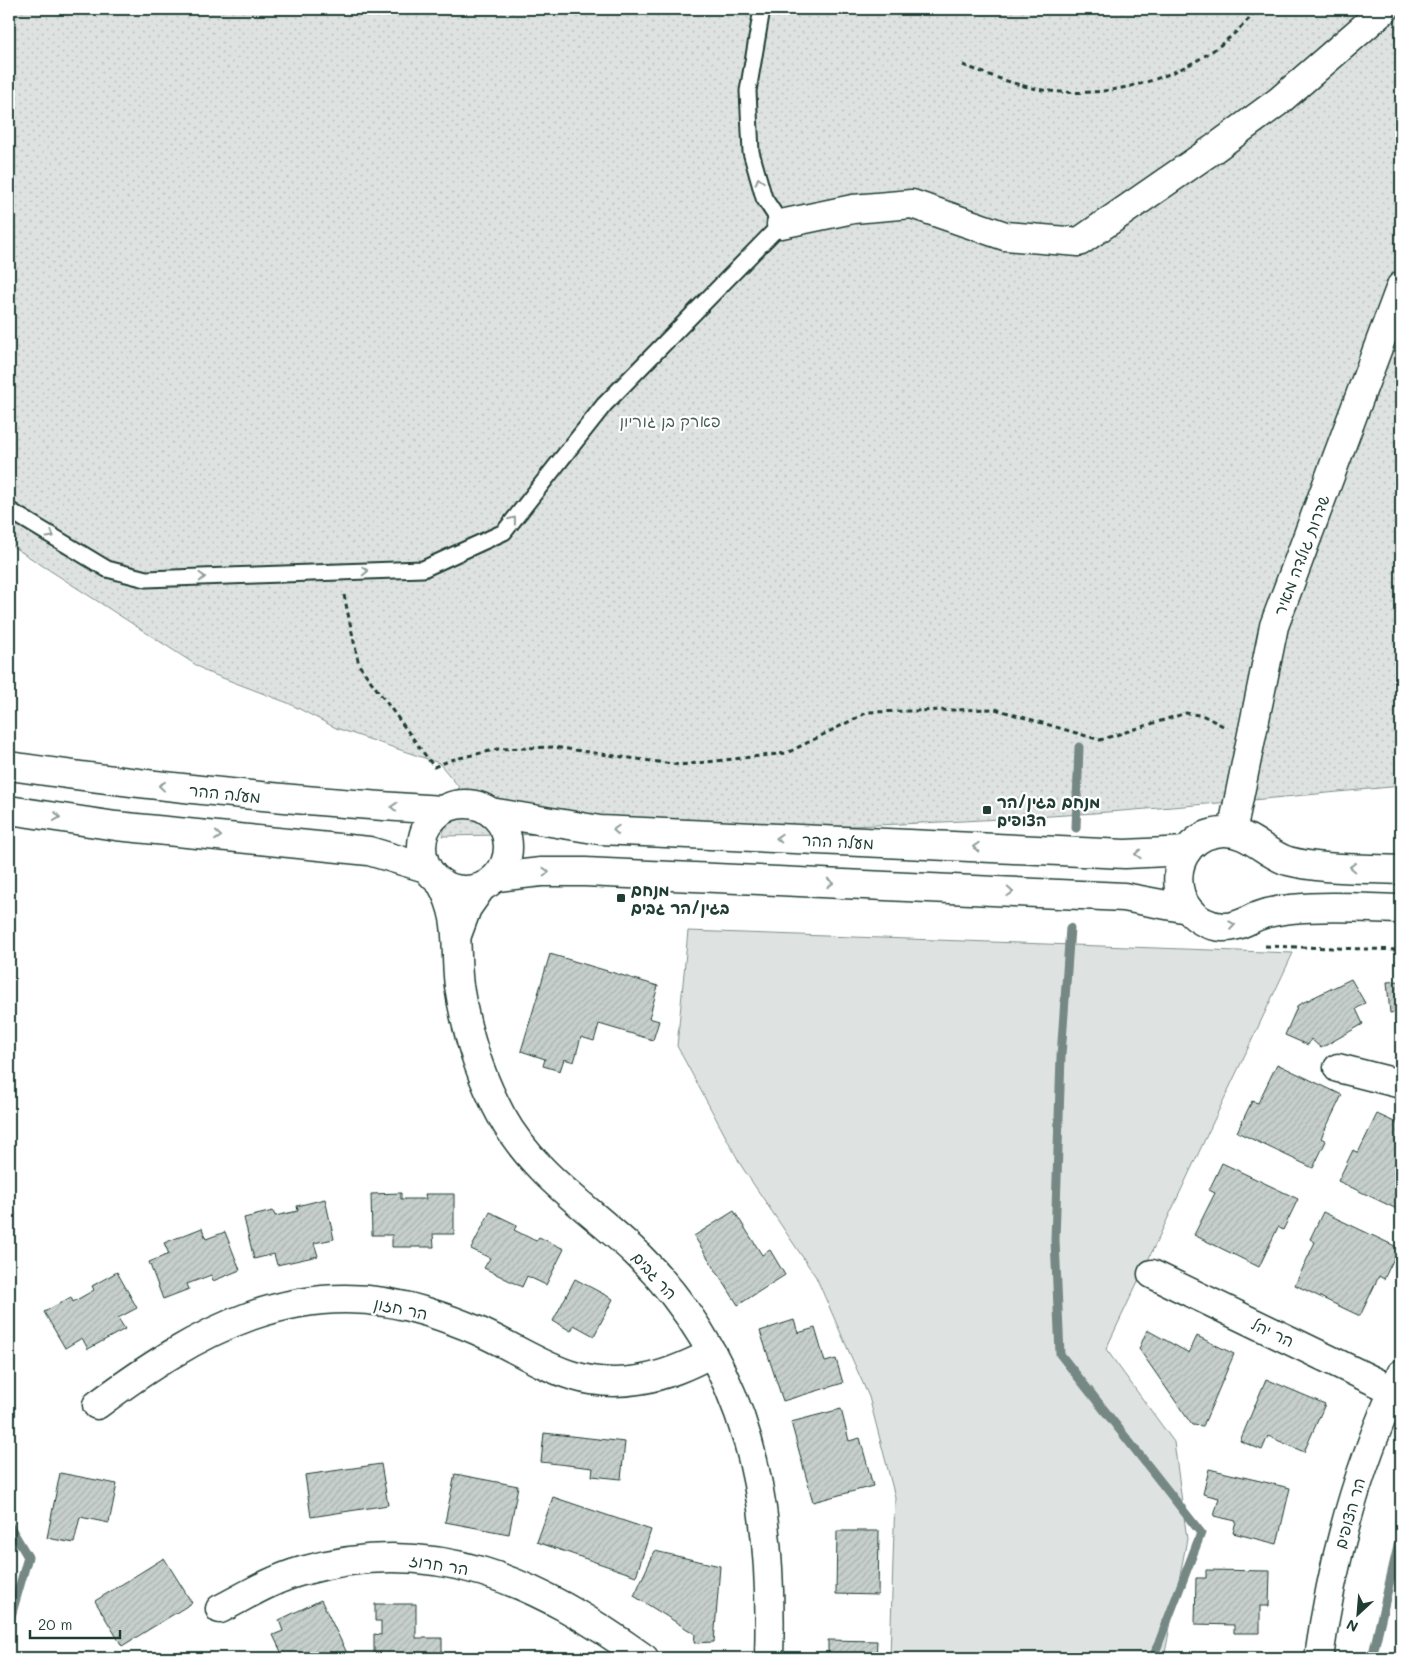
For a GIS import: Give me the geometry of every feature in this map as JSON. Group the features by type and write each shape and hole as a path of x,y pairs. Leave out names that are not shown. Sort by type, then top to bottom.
{"main road":[{"path":"781,224 853,209 912,204 1005,236 1079,242 1215,148 1279,101 1385,9"},
{"name":"שדרות גולדה מאיר","path":"1232,832 1274,626 1401,286"},
{"name":"מעלה ההר","path":"9,766 121,782 340,804 442,810"},
{"path":"434,876 422,854 424,832 442,810 456,805 470,804 490,812 503,827 508,846 507,860 489,882"},
{"path":"9,810 116,826 369,851 434,876 460,890 489,882 541,872 605,872 1124,897 1188,909"},
{"name":"מעלה ההר","path":"490,812 600,830 1126,854 1187,851"},
{"path":"1401,870 1305,864 1273,855 1252,840 1232,832 1218,832 1204,836 1187,851 1180,864 1177,879 1182,899 1188,909 1197,918 1222,926 1239,925 1260,915 1291,909 1401,909"},
{"name":"הר גבים","path":"434,876 453,907 457,935 459,983 464,1019 473,1054 487,1090 506,1125 531,1158 562,1191 635,1252 665,1284 690,1317 712,1353 740,1415 757,1472 769,1557 769,1658"},
{"name":"הר גבים","path":"457,935 467,908 489,882"},
{"path":"1338,1068 1401,1084"},
{"name":"הר יהל","path":"1152,1274 1399,1386"},
{"name":"הר חזון","path":"97,1405 170,1353 208,1332 247,1316 289,1304 332,1299 377,1301 426,1311 477,1330 558,1372 586,1380 620,1382 639,1380 684,1367 712,1353"},
{"name":"הר הצופים","path":"1319,1658 1328,1596 1342,1534 1370,1444 1399,1386"},
{"name":"הר חרוז","path":"220,1609 260,1587 301,1571 342,1561 384,1557 426,1559 470,1567 513,1582 559,1602 644,1658"}],"lane":[{"path":"9,510 107,569 146,579 422,569 504,532 604,405 781,224 764,198 751,152 748,91 762,9"}],"path":[{"path":"963,65 1006,82 1051,91 1096,92 1138,85 1179,70 1216,48 1248,20 1257,9"},
{"path":"339,572 359,666 434,767 451,760 498,748 553,747 679,765 788,753 868,712 995,709 1100,740 1186,713 1204,716 1250,740"}],"green space":[{"name":"פארק בן גוריון","path":"9,9 1401,9 1401,786 1128,811 963,821 768,829 442,836 459,787 439,763 336,728 288,703 207,672 9,544"},
{"path":"688,931 1293,953 1106,1349 1174,1442 1187,1539 1164,1658 890,1658 895,1497 869,1397 816,1277 742,1167 677,1046"}],"building":[{"path":"550,954 658,986 649,1018 659,1021 653,1040 599,1024 594,1041 581,1037 574,1062 564,1059 560,1071 543,1066 545,1059 521,1051"},
{"path":"1351,979 1365,1003 1356,1009 1363,1024 1321,1048 1311,1039 1308,1045 1285,1035 1298,1005"},
{"path":"1401,981 1400,1060 1396,1012 1390,1013 1387,982"},
{"path":"1277,1064 1342,1095 1321,1138 1326,1141 1313,1168 1237,1132 1252,1101 1258,1103"},
{"path":"1377,1114 1401,1125 1401,1211 1338,1181 1353,1150 1358,1153"},
{"path":"1222,1163 1298,1199 1283,1230 1278,1227 1259,1267 1194,1235 1215,1193 1209,1190"},
{"path":"401,1193 401,1199 426,1199 425,1194 454,1194 454,1234 433,1234 434,1247 392,1247 392,1235 372,1235 371,1194"},
{"path":"325,1199 334,1239 314,1243 318,1256 277,1265 274,1254 254,1259 244,1218 273,1211 275,1216 298,1211 297,1206"},
{"path":"734,1211 762,1255 770,1250 785,1275 738,1305 694,1236"},
{"path":"490,1212 517,1225 514,1230 536,1241 539,1237 564,1249 546,1285 527,1276 522,1287 484,1268 490,1258 471,1249"},
{"path":"1323,1212 1399,1248 1384,1279 1379,1276 1360,1316 1295,1285 1315,1242 1310,1239"},
{"path":"202,1228 206,1239 225,1232 240,1270 213,1281 211,1275 187,1284 189,1289 163,1299 149,1262 169,1254 164,1243"},
{"path":"117,1272 137,1308 118,1318 125,1329 88,1349 82,1338 65,1348 44,1312 71,1297 73,1302 94,1290 92,1286"},
{"path":"575,1279 613,1299 594,1336 574,1325 571,1331 553,1321"},
{"path":"794,1320 798,1333 815,1328 825,1362 836,1359 843,1383 783,1401 760,1331"},
{"path":"1147,1330 1189,1353 1197,1336 1234,1354 1203,1426 1192,1425 1139,1349"},
{"path":"1266,1379 1325,1404 1304,1452 1268,1436 1262,1450 1240,1441"},
{"path":"841,1409 849,1441 860,1438 873,1486 813,1502 791,1422"},
{"path":"544,1433 625,1442 621,1479 592,1476 593,1468 541,1462"},
{"path":"381,1464 388,1505 311,1517 305,1475"},
{"path":"1209,1469 1290,1488 1277,1544 1233,1533 1236,1521 1214,1516 1219,1498 1203,1494"},
{"path":"60,1473 117,1484 109,1523 80,1517 74,1543 47,1538"},
{"path":"455,1474 518,1486 509,1534 445,1522"},
{"path":"553,1497 651,1530 636,1576 537,1542"},
{"path":"837,1531 879,1531 878,1595 836,1594"},
{"path":"655,1551 720,1566 714,1642 694,1643 695,1634 634,1596"},
{"path":"164,1558 192,1603 122,1646 95,1601"},
{"path":"1206,1570 1270,1571 1269,1606 1260,1606 1260,1633 1234,1633 1234,1625 1195,1624 1196,1578 1206,1578"},
{"path":"321,1600 348,1655 341,1658 278,1658 283,1656 273,1635 283,1631 279,1620"},
{"path":"375,1604 416,1604 416,1638 442,1638 442,1658 374,1657 374,1634 381,1635 381,1621 375,1621"},
{"path":"828,1640 877,1641 876,1658 828,1658"}],"waterway":[{"path":"1076,828 1079,747"},
{"path":"1070,928 1061,1056 1055,1240 1060,1354 1201,1533 1153,1658"},
{"path":"9,1525 28,1557 9,1623"},
{"path":"1372,1658 1401,1533"}],"place":[{"name":"מנחם בגין/הר הצופים","path":"987,810"},
{"name":"מנחם בגין/הר גבים","path":"621,898"}]}
